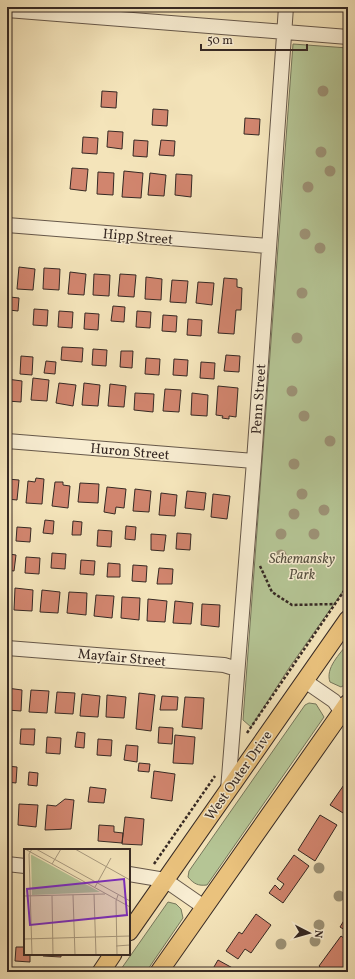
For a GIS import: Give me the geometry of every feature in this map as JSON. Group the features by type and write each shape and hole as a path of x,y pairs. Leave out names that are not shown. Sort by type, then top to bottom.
{"main road":[{"name":"West Outer Drive","path":"130,931 348,619"},
{"path":"159,972 204,907 346,712"},
{"path":"101,972 112,955"}],"street":[{"name":"Penn Street","path":"228,790 254,461 286,7"},
{"path":"7,10 348,38"},
{"name":"Hipp Street","path":"7,225 268,246"},
{"name":"Huron Street","path":"7,441 254,461"},
{"name":"Mayfair Street","path":"7,648 224,666 238,669"},
{"path":"305,681 346,712"},
{"path":"7,864 24,866"},
{"path":"130,874 166,880 204,907"}],"path":[{"path":"260,566 272,592 292,605 335,604"},
{"path":"247,733 348,585"},
{"path":"154,864 217,774"}],"green space":[{"name":"Schemansky Park","path":"293,44 348,48 348,584 289,668 251,727 243,720"},
{"path":"348,643 348,683 341,687 330,682 329,677 331,666"},
{"path":"309,703 316,704 324,717 207,885 199,885 194,883 188,877 189,871 305,705"},
{"path":"168,902 176,904 181,909 183,918 146,972 119,972"}],"building":[{"path":"102,91 117,92 116,108 101,107"},
{"path":"153,109 168,110 167,126 152,125"},
{"path":"245,118 260,119 259,135 244,134"},
{"path":"108,131 123,132 122,149 107,147"},
{"path":"83,137 98,138 97,154 82,153"},
{"path":"134,140 148,141 147,157 133,156"},
{"path":"161,140 175,141 174,156 159,155"},
{"path":"72,168 88,169 86,191 70,189"},
{"path":"124,171 143,173 141,198 122,197"},
{"path":"98,172 114,173 113,195 97,194"},
{"path":"150,173 166,175 164,196 148,195"},
{"path":"176,174 192,175 191,197 175,195"},
{"path":"19,267 35,269 33,290 17,289"},
{"path":"44,268 60,269 59,290 43,289"},
{"path":"70,272 86,274 84,295 68,294"},
{"path":"94,274 110,275 109,296 93,295"},
{"path":"120,274 136,275 134,297 118,296"},
{"path":"146,277 162,279 161,300 145,299"},
{"path":"224,278 237,279 237,287 242,288 241,310 236,310 234,334 218,333"},
{"path":"172,280 188,281 186,303 170,302"},
{"path":"198,282 214,283 212,305 196,303"},
{"path":"10,297 19,298 18,311 9,310"},
{"path":"113,306 125,307 124,322 111,321"},
{"path":"34,309 48,310 47,326 33,325"},
{"path":"59,311 73,312 72,328 58,327"},
{"path":"137,311 151,312 150,328 136,327"},
{"path":"85,313 99,314 98,330 84,329"},
{"path":"163,315 177,316 176,332 162,331"},
{"path":"188,319 202,320 201,336 187,335"},
{"path":"62,347 83,348 82,362 61,360"},
{"path":"93,349 107,350 106,366 92,365"},
{"path":"121,351 133,351 132,368 120,367"},
{"path":"226,355 240,356 239,372 224,371"},
{"path":"21,356 33,357 32,375 20,374"},
{"path":"146,358 160,359 159,375 145,374"},
{"path":"174,359 188,360 187,376 173,375"},
{"path":"46,361 56,362 55,374 44,373"},
{"path":"201,362 215,363 214,379 200,378"},
{"path":"33,378 49,380 47,401 31,400"},
{"path":"7,379 22,381 21,402 7,401"},
{"path":"59,383 76,385 73,406 56,403"},
{"path":"84,383 100,385 98,406 82,405"},
{"path":"110,384 126,386 124,407 108,406"},
{"path":"218,386 238,388 236,417 229,416 229,419 216,415"},
{"path":"165,389 181,390 179,412 163,411"},
{"path":"135,393 154,394 153,412 134,410"},
{"path":"192,393 208,395 207,416 191,415"},
{"path":"36,478 44,479 42,504 26,503 28,481 35,482"},
{"path":"7,479 19,480 17,500 7,499"},
{"path":"55,482 63,482 63,485 70,486 68,508 52,506"},
{"path":"80,483 99,484 98,503 78,502"},
{"path":"107,487 126,489 124,508 116,507 115,514 104,512"},
{"path":"135,489 151,491 149,512 133,511"},
{"path":"187,491 206,493 204,510 185,508"},
{"path":"161,493 177,495 175,516 159,515"},
{"path":"213,494 230,496 227,519 211,517"},
{"path":"45,520 54,521 53,534 43,533"},
{"path":"73,521 82,522 81,535 72,535"},
{"path":"126,526 136,527 135,540 125,539"},
{"path":"17,527 31,528 30,542 16,541"},
{"path":"98,530 112,531 111,547 97,546"},
{"path":"177,533 191,534 190,550 176,549"},
{"path":"151,534 166,535 164,551 151,550"},
{"path":"52,553 66,554 65,569 51,568"},
{"path":"9,554 16,555 14,571 7,570"},
{"path":"26,557 40,558 39,574 25,573"},
{"path":"81,560 95,561 94,575 80,574"},
{"path":"108,563 120,564 120,577 107,577"},
{"path":"133,565 147,566 146,582 132,581"},
{"path":"159,568 173,569 172,584 157,584"},
{"path":"15,588 33,590 32,611 14,610"},
{"path":"42,590 60,592 58,613 40,612"},
{"path":"69,592 87,593 86,615 67,613"},
{"path":"96,595 114,596 112,618 94,616"},
{"path":"122,597 140,598 139,620 121,618"},
{"path":"148,599 167,601 165,622 147,621"},
{"path":"175,601 193,603 191,624 173,623"},
{"path":"202,604 220,605 219,627 201,625"},
{"path":"7,688 22,690 21,711 7,710"},
{"path":"31,690 49,691 47,713 29,712"},
{"path":"57,692 75,693 73,714 55,713"},
{"path":"139,693 155,695 151,731 136,729"},
{"path":"82,694 100,696 98,717 80,716"},
{"path":"107,695 126,697 124,718 106,717"},
{"path":"162,696 178,697 177,710 160,710"},
{"path":"185,697 204,698 202,729 182,727"},
{"path":"159,727 173,728 172,744 158,743"},
{"path":"21,729 35,729 34,745 20,744"},
{"path":"77,732 85,733 84,748 75,747"},
{"path":"7,734 9,734 8,750 7,750"},
{"path":"175,735 195,737 193,764 173,763"},
{"path":"47,737 61,738 60,754 46,753"},
{"path":"98,739 112,740 111,756 97,755"},
{"path":"126,745 138,746 137,762 124,760"},
{"path":"139,763 150,764 149,772 138,771"},
{"path":"7,766 17,767 16,783 7,782"},
{"path":"154,771 175,774 172,801 151,798"},
{"path":"29,772 38,773 37,786 28,785"},
{"path":"348,779 348,816 330,805"},
{"path":"90,787 106,789 104,803 88,802"},
{"path":"65,799 74,800 71,829 45,830 47,805 56,806"},
{"path":"7,803 11,803 9,825 7,825"},
{"path":"19,804 38,805 36,827 18,825"},
{"path":"320,815 337,825 315,861 298,850"},
{"path":"125,817 144,819 142,845 122,844"},
{"path":"99,825 114,826 114,832 123,833 122,843 98,841"},
{"path":"294,855 309,866 283,903 269,893 275,885 280,890 284,884 277,879"},
{"path":"256,914 271,925 251,953 245,949 238,959 226,951 239,932 242,934"},
{"path":"348,914 348,932 340,927"},
{"path":"341,936 348,941 348,968 345,972 326,972 319,966"},
{"path":"16,947 24,947 24,955 30,955 30,962 15,961"},
{"path":"61,955 61,957 43,956"},
{"path":"218,960 238,971 211,972"},
{"path":"9,968 36,970 36,972 9,972"}]}
